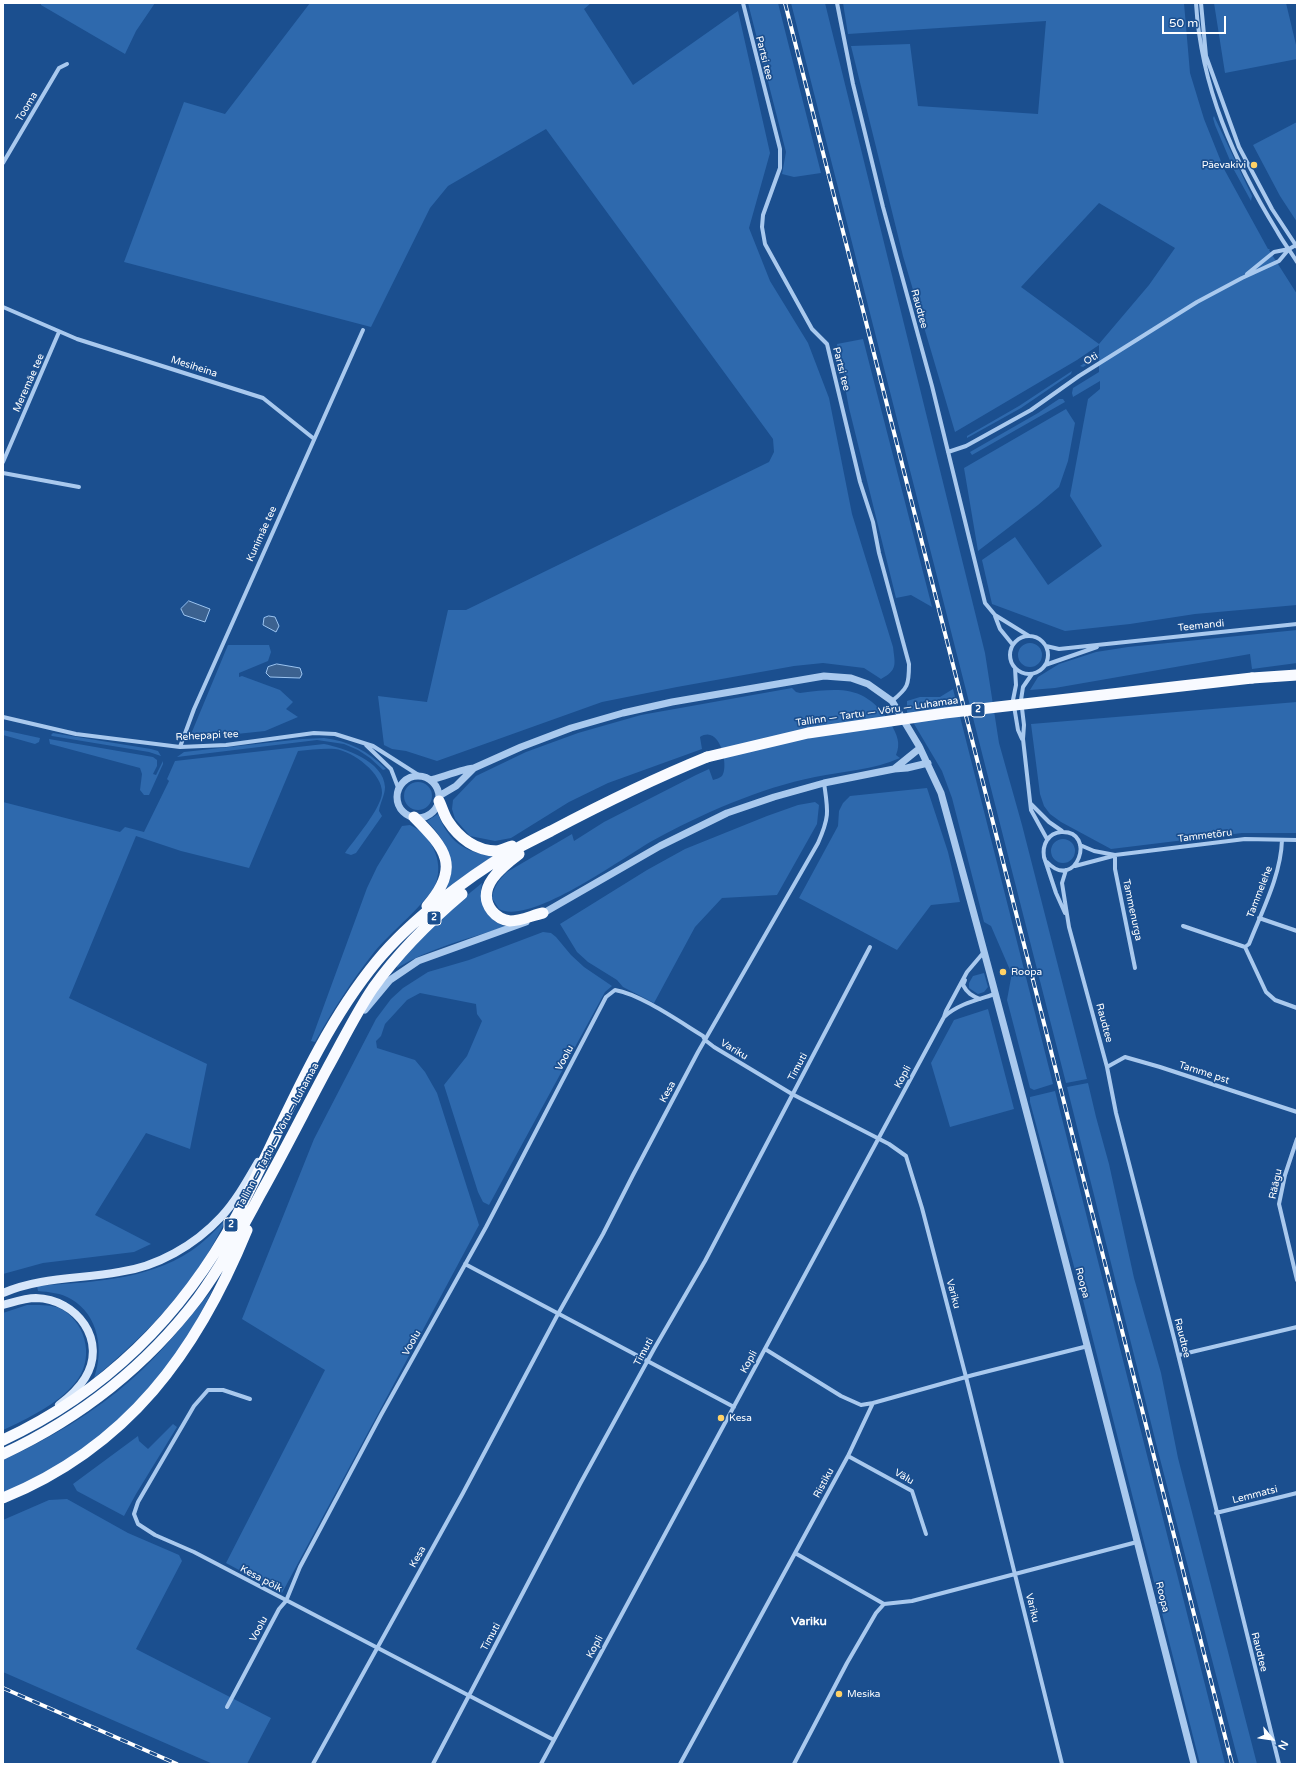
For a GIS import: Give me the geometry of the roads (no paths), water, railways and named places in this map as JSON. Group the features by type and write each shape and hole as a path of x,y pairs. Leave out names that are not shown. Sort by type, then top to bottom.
{"highway":[{"name":"Tallinn — Tartu — Võru — Luhamaa","path":"3,1440 27,1429 72,1402 105,1378 160,1326 208,1261 236,1216 286,1114 338,1017 377,961 401,935 478,872 512,851 611,799 707,757 808,733 945,713 1293,674"},
{"path":"439,798 447,819 455,831 468,843 480,848 498,851 547,833"},
{"path":"401,935 439,892 444,881 446,865 443,852 433,837 414,817"},
{"name":"Tallinn — Tartu — Võru — Luhamaa","path":"3,1454 71,1417 112,1387 146,1358 198,1297 241,1230 348,1030 372,989 400,953 440,912 480,878 547,833"},
{"path":"544,913 510,921 500,918 490,908 486,900 486,892 492,879 508,863 547,833"},
{"path":"3,1498 59,1471 122,1424 146,1400 176,1363 205,1315 233,1264 268,1180"}],"main road":[{"path":"3,1293 34,1283 120,1272 150,1264 178,1251 201,1235 221,1217 243,1188 286,1114"},
{"path":"3,1305 19,1300 36,1298 55,1301 79,1316 92,1339 90,1364 85,1378 62,1402 27,1429"}],"street":[{"name":"Partsi tee","path":"743,3 780,149 780,168 762,214 762,227 766,244 786,284 812,329 827,344 860,482 873,522 879,553 909,664 909,678 905,690 892,701"},
{"name":"Raudtee","path":"837,3 853,84 948,452 985,603 995,615 1029,636 1039,638 1046,646"},
{"path":"1196,3 1202,58 1218,113 1242,168 1278,232 1297,262"},
{"path":"1201,3 1206,56 1239,147 1272,209 1296,247"},
{"name":"Tooma","path":"3,162 59,68 67,64"},
{"name":"Oti","path":"1242,278 1274,252 1296,247"},
{"name":"Oti","path":"948,452 966,446 1031,410 1067,385 1178,314 1242,278 1279,261 1290,249"},
{"name":"Mesiheina","path":"3,307 77,340 263,398 314,438"},
{"name":"Kunimäe tee","path":"180,747 194,709 363,330"},
{"name":"Meremäe tee","path":"3,462 57,342 60,332"},
{"path":"3,473 79,487"},
{"name":"Raudtee","path":"995,615 1000,629 1013,645"},
{"name":"Teemandi","path":"1046,646 1058,649 1297,624"},
{"path":"1022,739 1018,730 1013,700 1016,685 1015,668 1010,657 1013,645 1017,640 1029,636"},
{"name":"Teemandi","path":"1045,665 1107,644"},
{"path":"1015,668 1026,674 1032,674 1042,669 1048,656 1046,646"},
{"path":"1032,674 1023,687 1021,700 1024,725 1022,739 1031,810 1047,839 1052,835 1064,832"},
{"path":"439,798 456,786 474,768 521,747 571,728 623,713 672,702 793,680 824,676 851,678 868,684 892,701"},
{"name":"Roopa","path":"892,701 928,763 941,793 1088,1346 1194,1764"},
{"name":"Rehepapi tee","path":"3,717 76,734 180,747 226,745 314,733 335,734 373,746 420,776"},
{"name":"Rehepapi tee","path":"364,744 391,769 399,790"},
{"path":"894,769 920,748"},
{"path":"348,1030 390,980 404,969 423,959 509,929 544,913 660,846 727,813 774,797 824,783 928,763"},
{"path":"432,780 438,790 439,798 433,812 421,818 414,817 403,811 399,806 397,799 399,790 407,779 420,776 432,780 455,774 470,767 474,768"},
{"name":"Kesa","path":"313,1764 463,1493 558,1314 603,1234 632,1175 705,1040 818,843 826,825 828,812 824,783"},
{"path":"1031,804 1049,822 1064,832 1074,836 1080,845 1080,856 1074,866 1066,870 1055,869 1047,862"},
{"name":"Raudtee","path":"1047,839 1043,850 1056,894 1067,916"},
{"name":"Tammetõru","path":"1074,866 1115,855 1243,840 1297,840"},
{"name":"Tammelehe","path":"1245,947 1249,944 1277,873 1282,854 1282,840"},
{"name":"Tammetõru","path":"1080,845 1094,852 1115,855"},
{"name":"Tammenurga","path":"1115,855 1115,868 1136,968"},
{"name":"Raudtee","path":"1066,870 1062,883 1067,916 1107,1067 1116,1113 1179,1355 1216,1513 1279,1764"},
{"path":"1259,918 1297,931"},
{"path":"1183,926 1245,947 1266,992 1275,1000 1297,1008"},
{"name":"Timuti","path":"432,1764 580,1484 654,1349 705,1262 870,947"},
{"path":"944,1017 967,972 984,952"},
{"path":"967,972 963,984 972,996 980,999"},
{"name":"Variku","path":"615,990 625,992 641,1000 703,1036 705,1040 792,1094 879,1139 906,1156 922,1208 966,1377 1062,1764"},
{"name":"Voolu","path":"227,1707 279,1609 286,1601 307,1553 381,1415 486,1227 606,997 615,990"},
{"name":"Kopli","path":"541,1764 944,1017 957,1007 995,994"},
{"name":"Tamme pst","path":"1107,1067 1125,1057 1297,1112"},
{"name":"Räägu","path":"1297,1139 1285,1175 1279,1204 1297,1280"},
{"path":"465,1264 734,1407"},
{"path":"1179,1355 1297,1326"},
{"path":"765,1349 841,1396 861,1405 874,1403 966,1377 1088,1346"},
{"name":"Kesa põik","path":"250,1399 223,1390 208,1390 194,1406 138,1502 134,1514 138,1524 155,1535 194,1552 554,1740"},
{"name":"Ristiku","path":"680,1764 848,1456 874,1403"},
{"name":"Välu","path":"848,1456 912,1491 926,1534"},
{"name":"Lemmatsi","path":"1216,1513 1297,1493"},
{"path":"795,1553 884,1604 912,1601 1137,1542"},
{"path":"794,1764 847,1663 876,1613 884,1604"}],"railway":[{"path":"785,3 1232,1764"},
{"path":"3,1688 177,1764"}],"place":[{"name":"Päevakivi","path":"1254,165"},
{"name":"Roopa","path":"1003,972"},
{"name":"Kesa","path":"721,1418"},
{"name":"Mesika","path":"839,1694"}],"district":[{"name":"Variku","path":"809,1622"}]}
